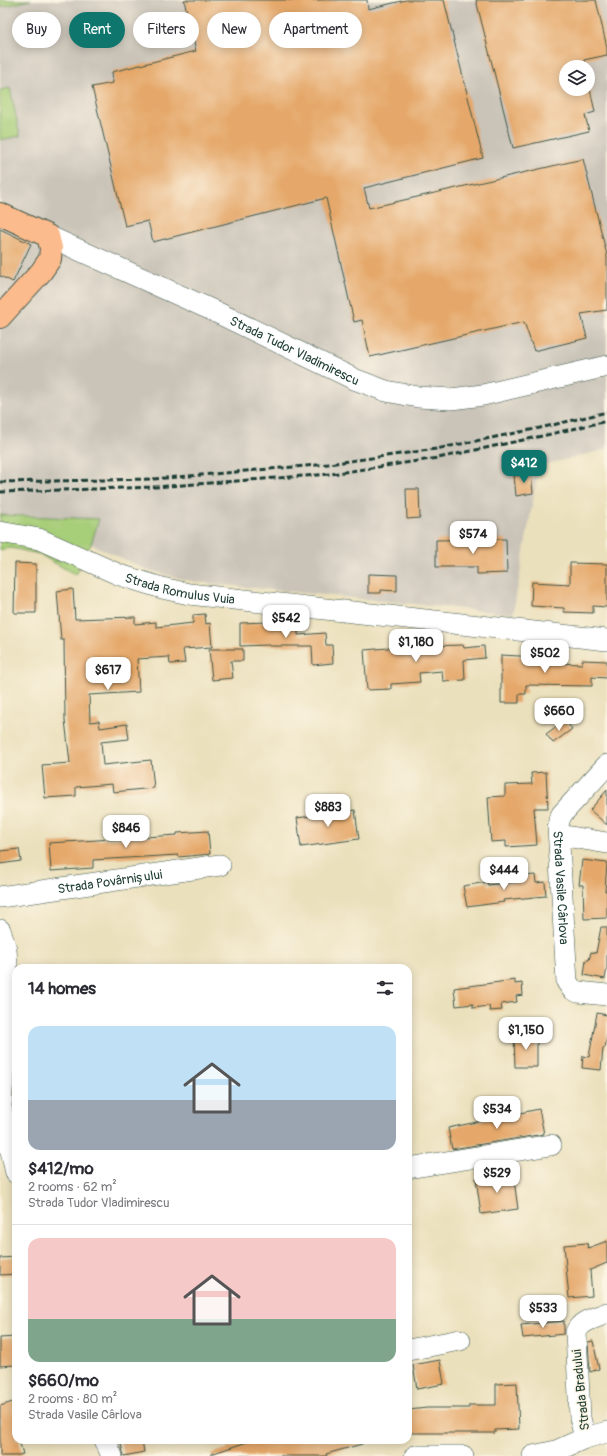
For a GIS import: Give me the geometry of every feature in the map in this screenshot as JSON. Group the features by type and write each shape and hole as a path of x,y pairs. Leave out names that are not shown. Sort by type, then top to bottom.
{"main road":[{"name":"Strada Tudor Vladimirescu","path":"0,214 48,236"},
{"path":"0,317 41,272 50,259 51,248 48,236"}],"street":[{"name":"Strada Tudor Vladimirescu","path":"48,236 214,312 354,379 386,391 418,397 451,399 475,396 607,366"},
{"name":"Strada Romulus Vuia","path":"0,532 39,539 100,567 126,577 162,588 189,594 607,640"},
{"name":"Strada Vasile Cârlova","path":"607,765 562,814 559,820 567,982 572,989 578,992 607,996"},
{"path":"559,835 607,843"},
{"name":"Strada Povârnișului","path":"0,897 220,864"},
{"path":"0,930 6,949 7,964 6,1034 9,1084 1,1107 12,1155"},
{"path":"412,1167 551,1145"},
{"name":"Strada Bradului","path":"585,1438 580,1418 576,1332 584,1322 607,1313"},
{"path":"412,1349 460,1340"},
{"path":"533,1456 556,1451 585,1438 607,1432"},
{"path":"107,1444 112,1456"},
{"path":"415,1456 463,1456"}],"shaded area":[{"path":"32,0 607,0 607,449 539,466 513,614 195,582 148,570 91,544 99,519 0,515 0,7"}],"green space":[{"path":"0,0 31,0 0,7"},
{"path":"10,88 20,136 0,140 0,90"},
{"path":"0,515 99,519 91,544 76,575 39,554 11,548 0,550"}],"building":[{"path":"184,0 367,0 368,9 406,0 444,0 483,158 364,188 369,208 583,159 607,255 607,310 581,314 587,338 534,351 524,322 370,357 362,320 354,322 326,198 153,242 148,221 125,226 92,87 113,83 112,72 196,51 195,48 199,48 199,12 187,12"},
{"path":"476,0 596,0 607,48 607,55 584,60 559,60 559,96 592,96 595,112 585,115 589,131 513,148"},
{"path":"0,229 31,244 13,282 0,276"},
{"path":"531,473 533,493 516,496 514,476"},
{"path":"406,489 419,489 420,518 407,519"},
{"path":"506,539 507,573 477,574 477,567 436,567 436,540"},
{"path":"15,563 36,564 36,613 14,613"},
{"path":"570,563 607,564 607,607 593,606 593,613 564,612 564,608 531,606 532,582 570,584"},
{"path":"368,574 397,575 397,591 381,590 381,593 368,593"},
{"path":"73,589 75,619 135,617 135,624 156,622 156,627 193,623 193,615 205,614 206,624 210,623 212,647 183,649 185,663 170,664 169,657 137,659 139,692 89,695 90,722 99,721 100,728 127,724 129,739 101,742 103,765 151,760 154,788 113,792 112,784 76,787 76,796 45,798 42,765 70,763 65,720 64,640 61,640 57,591"},
{"path":"268,622 269,624 298,624 298,635 325,633 326,645 332,645 333,663 313,665 312,646 240,646 240,623"},
{"path":"416,636 417,641 429,641 430,646 463,645 464,648 484,646 485,658 464,660 465,680 443,681 442,671 419,673 420,682 391,684 391,689 367,690 364,650 400,647 399,637"},
{"path":"209,649 243,649 243,661 231,661 233,678 212,680"},
{"path":"501,655 556,658 556,663 582,664 582,660 607,661 607,678 592,677 592,686 526,685 526,694 519,694 519,703 501,703"},
{"path":"565,720 572,729 553,743 546,734"},
{"path":"546,772 548,808 534,808 537,845 506,847 506,841 491,842 488,797 505,796 505,785 532,784 531,773"},
{"path":"607,790 607,825 590,810"},
{"path":"355,810 359,839 301,847 297,818"},
{"path":"208,831 210,854 179,857 178,855 93,860 93,868 51,871 49,843 177,835 177,833"},
{"path":"19,849 21,861 0,864 0,851"},
{"path":"582,860 607,863 605,891 607,891 607,918 584,919 583,885 579,885"},
{"path":"535,875 536,883 545,882 546,896 503,900 504,902 467,907 463,886 487,882 488,885 515,882 514,877"},
{"path":"601,927 607,927 607,968 605,979 584,975 586,960 589,960 591,952 596,953"},
{"path":"515,980 515,984 522,983 523,995 516,996 517,1002 501,1004 502,1010 490,1011 489,1006 473,1008 473,1004 456,1006 454,988"},
{"path":"597,1013 607,1015 607,1037 605,1048 603,1048 601,1070 582,1068 583,1056 589,1057"},
{"path":"514,1035 537,1035 537,1067 515,1067"},
{"path":"539,1109 544,1134 452,1149 448,1128"},
{"path":"513,1173 518,1209 481,1214 476,1178"},
{"path":"607,1241 607,1263 590,1270 592,1296 569,1298 564,1245 587,1243 588,1248"},
{"path":"12,1257 12,1274 0,1275 0,1258"},
{"path":"564,1321 564,1334 523,1338 521,1325"},
{"path":"12,1337 12,1365 0,1366 0,1338"},
{"path":"593,1341 599,1369 590,1372 588,1342"},
{"path":"440,1360 444,1384 417,1389 413,1365"},
{"path":"517,1383 519,1429 495,1430 495,1433 412,1433 412,1410 469,1408 469,1405 496,1405 496,1384"},
{"path":"12,1402 12,1444 20,1444 23,1454 15,1456 0,1456 0,1406"},
{"path":"121,1444 143,1444 144,1452 124,1456"},
{"path":"241,1444 362,1444 326,1454 327,1456 212,1456 211,1454"}],"railway":[{"path":"0,482 154,479 328,464 436,449 540,428 607,412"},
{"path":"0,492 155,487 331,474 438,458 607,421"}]}
